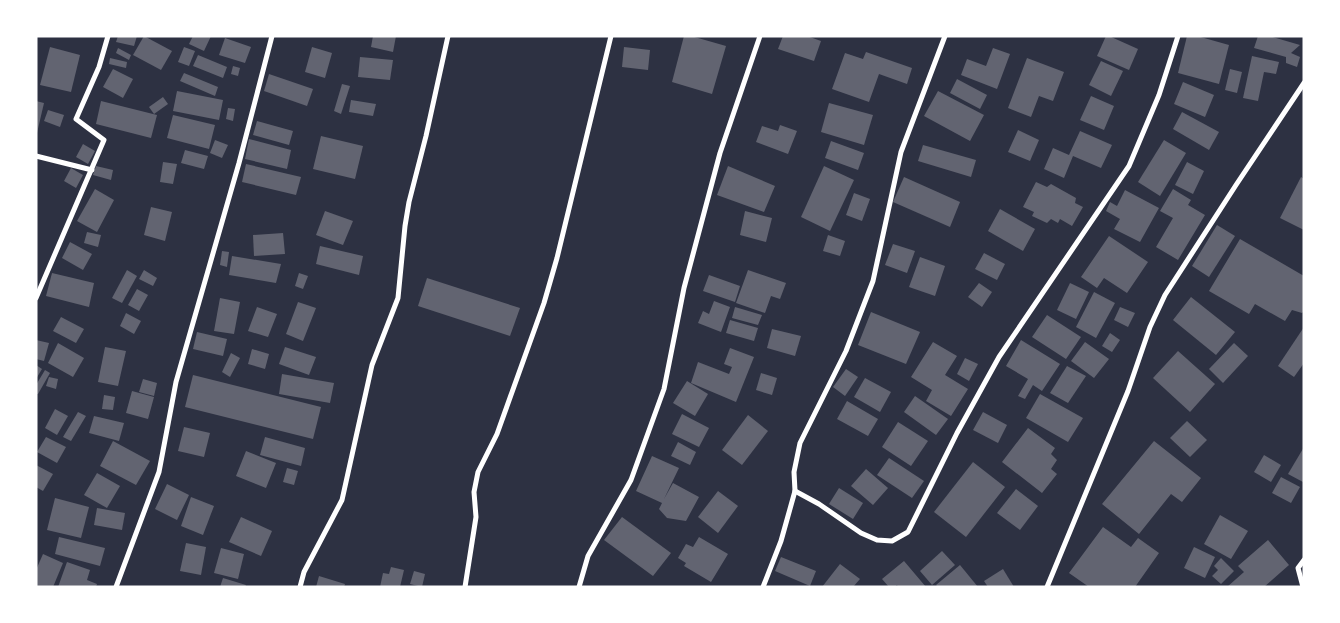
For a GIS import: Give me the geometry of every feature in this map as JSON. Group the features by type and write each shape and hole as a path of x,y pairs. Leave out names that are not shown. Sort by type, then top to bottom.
{"street":[{"path":"36,298 104,140 76,119 99,67 108,36"},
{"path":"116,587 159,472 176,382 239,163 272,36"},
{"path":"300,587 304,572 342,500 372,365 398,298 409,202 448,36"},
{"path":"465,587 476,517 474,492 478,472 497,434 544,304 611,36"},
{"path":"579,587 588,556 631,480 664,389 684,288 720,153 760,36"},
{"path":"763,587 781,541 795,492 794,472 800,443 846,351 872,281 901,152 945,36"},
{"path":"795,492 819,504 861,533 877,540 892,541 908,532 956,432 999,357 1129,166 1159,95 1178,36"},
{"path":"1047,587 1125,400 1150,327 1165,295 1304,83"},
{"path":"36,156 92,170"},
{"path":"1303,587 1298,568 1304,560"}],"building":[{"path":"118,36 137,36 134,46 116,42"},
{"path":"144,36 172,51 161,70 133,55"},
{"path":"193,36 211,36 204,51 189,44"},
{"path":"373,36 396,36 393,52 371,47"},
{"path":"684,36 691,36 726,46 712,94 672,82"},
{"path":"783,36 807,36 821,41 814,61 778,49"},
{"path":"1106,36 1138,49 1129,70 1097,56"},
{"path":"1187,36 1197,36 1229,45 1219,84 1178,73"},
{"path":"1258,36 1269,36 1300,45 1291,53 1300,57 1297,67 1286,63 1286,57 1254,48"},
{"path":"225,38 251,47 245,63 219,55"},
{"path":"50,47 80,55 71,92 40,85"},
{"path":"184,47 195,51 189,66 178,62"},
{"path":"312,47 332,53 325,78 305,72"},
{"path":"624,47 650,50 648,70 622,67"},
{"path":"118,48 131,55 129,60 116,53"},
{"path":"993,48 1010,54 997,89 961,75 967,59 986,66"},
{"path":"866,52 912,68 907,84 879,74 869,102 832,89 845,53 863,59"},
{"path":"198,55 227,67 223,78 193,66"},
{"path":"1252,56 1279,62 1276,74 1264,72 1258,101 1243,98"},
{"path":"360,57 393,60 390,80 358,77"},
{"path":"110,58 127,62 126,68 109,64"},
{"path":"1027,58 1064,72 1053,101 1039,96 1031,117 1008,108"},
{"path":"1101,61 1123,71 1111,96 1089,85"},
{"path":"233,66 240,68 238,76 231,74"},
{"path":"113,69 133,79 123,98 103,87"},
{"path":"1230,69 1242,72 1237,93 1225,90"},
{"path":"184,73 218,87 215,96 180,81"},
{"path":"269,74 313,89 307,106 264,91"},
{"path":"957,79 987,95 980,109 950,93"},
{"path":"1183,82 1214,95 1205,117 1174,104"},
{"path":"342,84 350,86 341,114 334,111"},
{"path":"177,91 223,100 219,120 173,111"},
{"path":"938,91 984,115 970,141 924,116"},
{"path":"1091,96 1114,106 1104,130 1080,120"},
{"path":"163,97 168,104 154,114 149,107"},
{"path":"351,100 376,104 373,116 349,112"},
{"path":"36,101 44,103 37,133 36,133"},
{"path":"101,101 157,115 151,138 96,124"},
{"path":"829,103 873,115 864,145 821,132"},
{"path":"228,108 235,109 233,121 226,119"},
{"path":"48,110 64,115 60,127 44,121"},
{"path":"1182,112 1219,132 1209,150 1173,129"},
{"path":"173,115 215,125 209,149 167,138"},
{"path":"257,121 293,131 289,145 253,135"},
{"path":"780,125 797,131 788,154 756,142 762,126 778,131"},
{"path":"1018,130 1039,140 1030,161 1008,152"},
{"path":"1080,131 1112,145 1101,168 1073,156 1064,178 1044,169 1053,148 1069,155"},
{"path":"321,136 363,146 355,179 313,169"},
{"path":"249,139 291,150 287,169 245,159"},
{"path":"215,140 228,145 222,158 210,153"},
{"path":"1164,140 1186,153 1160,196 1138,182"},
{"path":"831,141 864,153 858,170 825,158"},
{"path":"83,144 95,151 88,164 76,157"},
{"path":"923,145 976,160 971,177 918,161"},
{"path":"185,150 208,156 204,169 181,163"},
{"path":"163,162 177,164 173,184 160,182"},
{"path":"1187,162 1204,171 1193,194 1175,185"},
{"path":"246,164 301,177 296,195 242,182"},
{"path":"96,166 113,170 111,180 93,175"},
{"path":"728,166 775,186 764,212 717,195"},
{"path":"824,166 854,180 830,231 801,217"},
{"path":"71,168 83,175 76,188 64,181"},
{"path":"904,177 960,202 950,227 893,202"},
{"path":"1301,177 1304,179 1304,230 1280,218"},
{"path":"1036,182 1047,187 1051,184 1076,198 1075,203 1083,207 1072,226 1060,219 1058,223 1051,219 1047,223 1032,216 1034,212 1023,207"},
{"path":"95,189 114,200 97,232 77,221"},
{"path":"1173,189 1191,200 1188,205 1205,215 1178,260 1156,247 1173,218 1160,211"},
{"path":"1125,190 1159,208 1140,242 1114,229 1120,219 1106,211 1110,202 1117,206"},
{"path":"854,193 870,199 862,221 846,215"},
{"path":"151,207 172,212 165,241 144,235"},
{"path":"1000,209 1035,229 1023,251 988,231"},
{"path":"325,211 353,221 343,245 316,235"},
{"path":"745,211 772,218 766,242 740,235"},
{"path":"1217,225 1235,236 1209,277 1192,266"},
{"path":"87,232 101,235 98,247 84,243"},
{"path":"283,233 285,254 254,256 253,235"},
{"path":"828,235 845,241 840,256 823,251"},
{"path":"1109,236 1148,262 1127,293 1104,278 1097,288 1081,277"},
{"path":"1240,239 1304,276 1304,311 1302,313 1292,310 1285,321 1255,304 1249,314 1209,291"},
{"path":"70,242 92,254 83,270 62,258"},
{"path":"893,244 915,251 907,273 885,265"},
{"path":"320,246 363,256 359,275 316,264"},
{"path":"222,251 229,252 227,267 220,265"},
{"path":"984,253 1005,264 997,280 975,269"},
{"path":"232,256 281,264 276,283 229,275"},
{"path":"920,257 945,266 935,296 909,287"},
{"path":"127,270 137,276 122,303 112,298"},
{"path":"144,270 157,278 153,286 139,279"},
{"path":"748,270 786,283 780,299 771,296 765,313 736,303"},
{"path":"52,273 94,283 89,307 46,296"},
{"path":"299,273 308,276 303,289 295,286"},
{"path":"709,275 740,286 735,302 703,291"},
{"path":"427,278 520,308 510,336 418,306"},
{"path":"979,283 992,292 982,307 968,297"},
{"path":"1070,283 1089,292 1076,319 1057,310"},
{"path":"137,289 148,295 139,311 128,305"},
{"path":"1094,292 1115,303 1096,338 1076,327"},
{"path":"1191,297 1235,332 1216,355 1173,320"},
{"path":"220,298 240,302 234,334 214,331"},
{"path":"714,301 730,307 721,332 698,323 703,311 709,314"},
{"path":"298,302 316,308 303,341 286,334"},
{"path":"257,307 277,314 268,337 248,331"},
{"path":"735,307 762,315 758,325 732,318"},
{"path":"1120,307 1135,313 1128,327 1114,320"},
{"path":"871,312 920,332 906,364 858,345"},
{"path":"126,313 141,321 134,334 120,326"},
{"path":"1047,315 1081,337 1066,359 1032,337"},
{"path":"61,317 84,329 76,343 53,331"},
{"path":"730,320 758,328 754,341 726,333"},
{"path":"1304,327 1304,363 1294,377 1278,366"},
{"path":"772,329 801,336 795,356 767,348"},
{"path":"197,332 227,339 223,356 193,349"},
{"path":"1110,333 1120,340 1112,352 1102,346"},
{"path":"36,340 49,343 44,361 36,359"},
{"path":"1021,340 1060,364 1042,391 1033,385 1025,399 1018,396 1028,379 1006,366"},
{"path":"933,342 957,356 945,375 968,389 951,416 926,401 932,390 911,377"},
{"path":"1085,342 1109,359 1094,378 1071,361"},
{"path":"58,343 84,358 73,377 48,363"},
{"path":"1234,343 1248,356 1223,383 1209,369"},
{"path":"105,347 126,351 118,386 98,382"},
{"path":"285,347 316,357 309,375 279,364"},
{"path":"730,348 754,357 736,402 691,383 698,362 729,374 732,367 724,364"},
{"path":"252,349 269,354 265,369 248,364"},
{"path":"1178,351 1215,384 1190,412 1153,378"},
{"path":"231,353 240,358 230,377 222,372"},
{"path":"965,358 978,364 969,381 957,374"},
{"path":"36,365 42,369 36,379"},
{"path":"1067,366 1086,376 1068,403 1050,393"},
{"path":"846,369 858,377 845,396 833,387"},
{"path":"45,370 50,373 38,394 36,394 36,385"},
{"path":"761,373 777,378 772,395 756,390"},
{"path":"282,374 334,383 330,403 279,394"},
{"path":"193,375 321,407 313,439 185,407"},
{"path":"49,377 58,379 56,389 46,386"},
{"path":"865,378 891,392 880,412 854,397"},
{"path":"143,379 157,383 154,396 139,392"},
{"path":"687,381 708,394 695,416 673,403"},
{"path":"132,391 154,397 148,419 126,413"},
{"path":"1040,394 1083,418 1068,442 1026,418"},
{"path":"104,395 115,397 113,410 102,409"},
{"path":"915,396 948,419 936,435 904,412"},
{"path":"847,401 878,419 868,436 837,419"},
{"path":"55,409 68,416 57,435 45,428"},
{"path":"78,412 86,416 71,441 63,437"},
{"path":"983,412 1007,425 998,443 973,430"},
{"path":"682,414 709,428 699,447 672,434"},
{"path":"748,415 768,431 742,465 722,450"},
{"path":"94,416 124,423 119,441 89,433"},
{"path":"1187,421 1207,440 1190,457 1170,438"},
{"path":"898,422 928,441 911,466 882,447"},
{"path":"184,427 210,433 204,457 178,451"},
{"path":"1028,428 1055,448 1051,454 1057,460 1051,469 1057,474 1042,493 1002,462"},
{"path":"46,437 66,447 57,463 37,452"},
{"path":"265,437 305,448 301,466 260,455"},
{"path":"113,441 150,461 136,485 100,466"},
{"path":"1154,441 1201,478 1182,502 1171,494 1139,534 1102,504"},
{"path":"678,442 696,452 690,465 671,456"},
{"path":"1304,447 1304,481 1303,482 1288,474"},
{"path":"246,451 276,463 266,488 236,476"},
{"path":"1264,455 1281,465 1271,482 1254,472"},
{"path":"652,456 679,468 664,499 673,483 699,497 686,521 667,518 659,509 662,503 636,491"},
{"path":"889,458 924,481 912,498 877,475"},
{"path":"973,462 1005,487 966,537 934,512"},
{"path":"36,465 53,474 43,491 36,487"},
{"path":"287,468 298,471 294,485 283,482"},
{"path":"866,469 888,488 873,505 851,486"},
{"path":"97,473 120,486 107,508 84,495"},
{"path":"1281,477 1300,487 1291,503 1272,493"},
{"path":"167,484 189,495 177,520 155,509"},
{"path":"839,488 863,503 853,519 829,504"},
{"path":"1016,489 1038,506 1020,530 997,513"},
{"path":"718,491 738,506 718,533 698,517"},
{"path":"191,497 214,506 203,535 181,526"},
{"path":"55,498 89,507 81,538 47,530"},
{"path":"97,508 125,513 122,530 94,525"},
{"path":"1220,515 1248,531 1231,559 1204,544"},
{"path":"241,517 272,531 261,556 229,542"},
{"path":"622,517 671,553 653,576 604,540"},
{"path":"1103,527 1131,547 1138,538 1159,553 1135,587 1089,587 1069,573"},
{"path":"59,537 105,548 100,566 55,554"},
{"path":"699,537 728,554 711,582 684,566 686,563 678,558 686,544 693,547"},
{"path":"1268,540 1289,565 1264,587 1227,587 1244,572 1238,566"},
{"path":"186,543 206,547 201,575 180,571"},
{"path":"1194,547 1215,557 1205,578 1184,568"},
{"path":"221,548 244,554 238,579 214,573"},
{"path":"942,551 955,565 932,585 920,571"},
{"path":"43,554 63,563 53,587 36,587 36,570"},
{"path":"781,557 816,571 810,586 775,571"},
{"path":"1221,558 1234,571 1221,584 1212,576 1218,570 1214,566"},
{"path":"904,561 926,587 898,587 897,585 889,587 882,579"},
{"path":"67,562 90,570 87,580 97,584 96,587 58,587"},
{"path":"840,564 860,579 853,587 822,587"},
{"path":"960,565 978,587 938,587 936,585"},
{"path":"391,567 404,570 400,587 380,587 383,573 389,574"},
{"path":"1003,569 1014,587 988,587 984,581"},
{"path":"414,571 425,574 422,587 410,584"},
{"path":"319,576 345,584 344,587 316,587"},
{"path":"223,578 246,585 245,587 220,587"}]}
